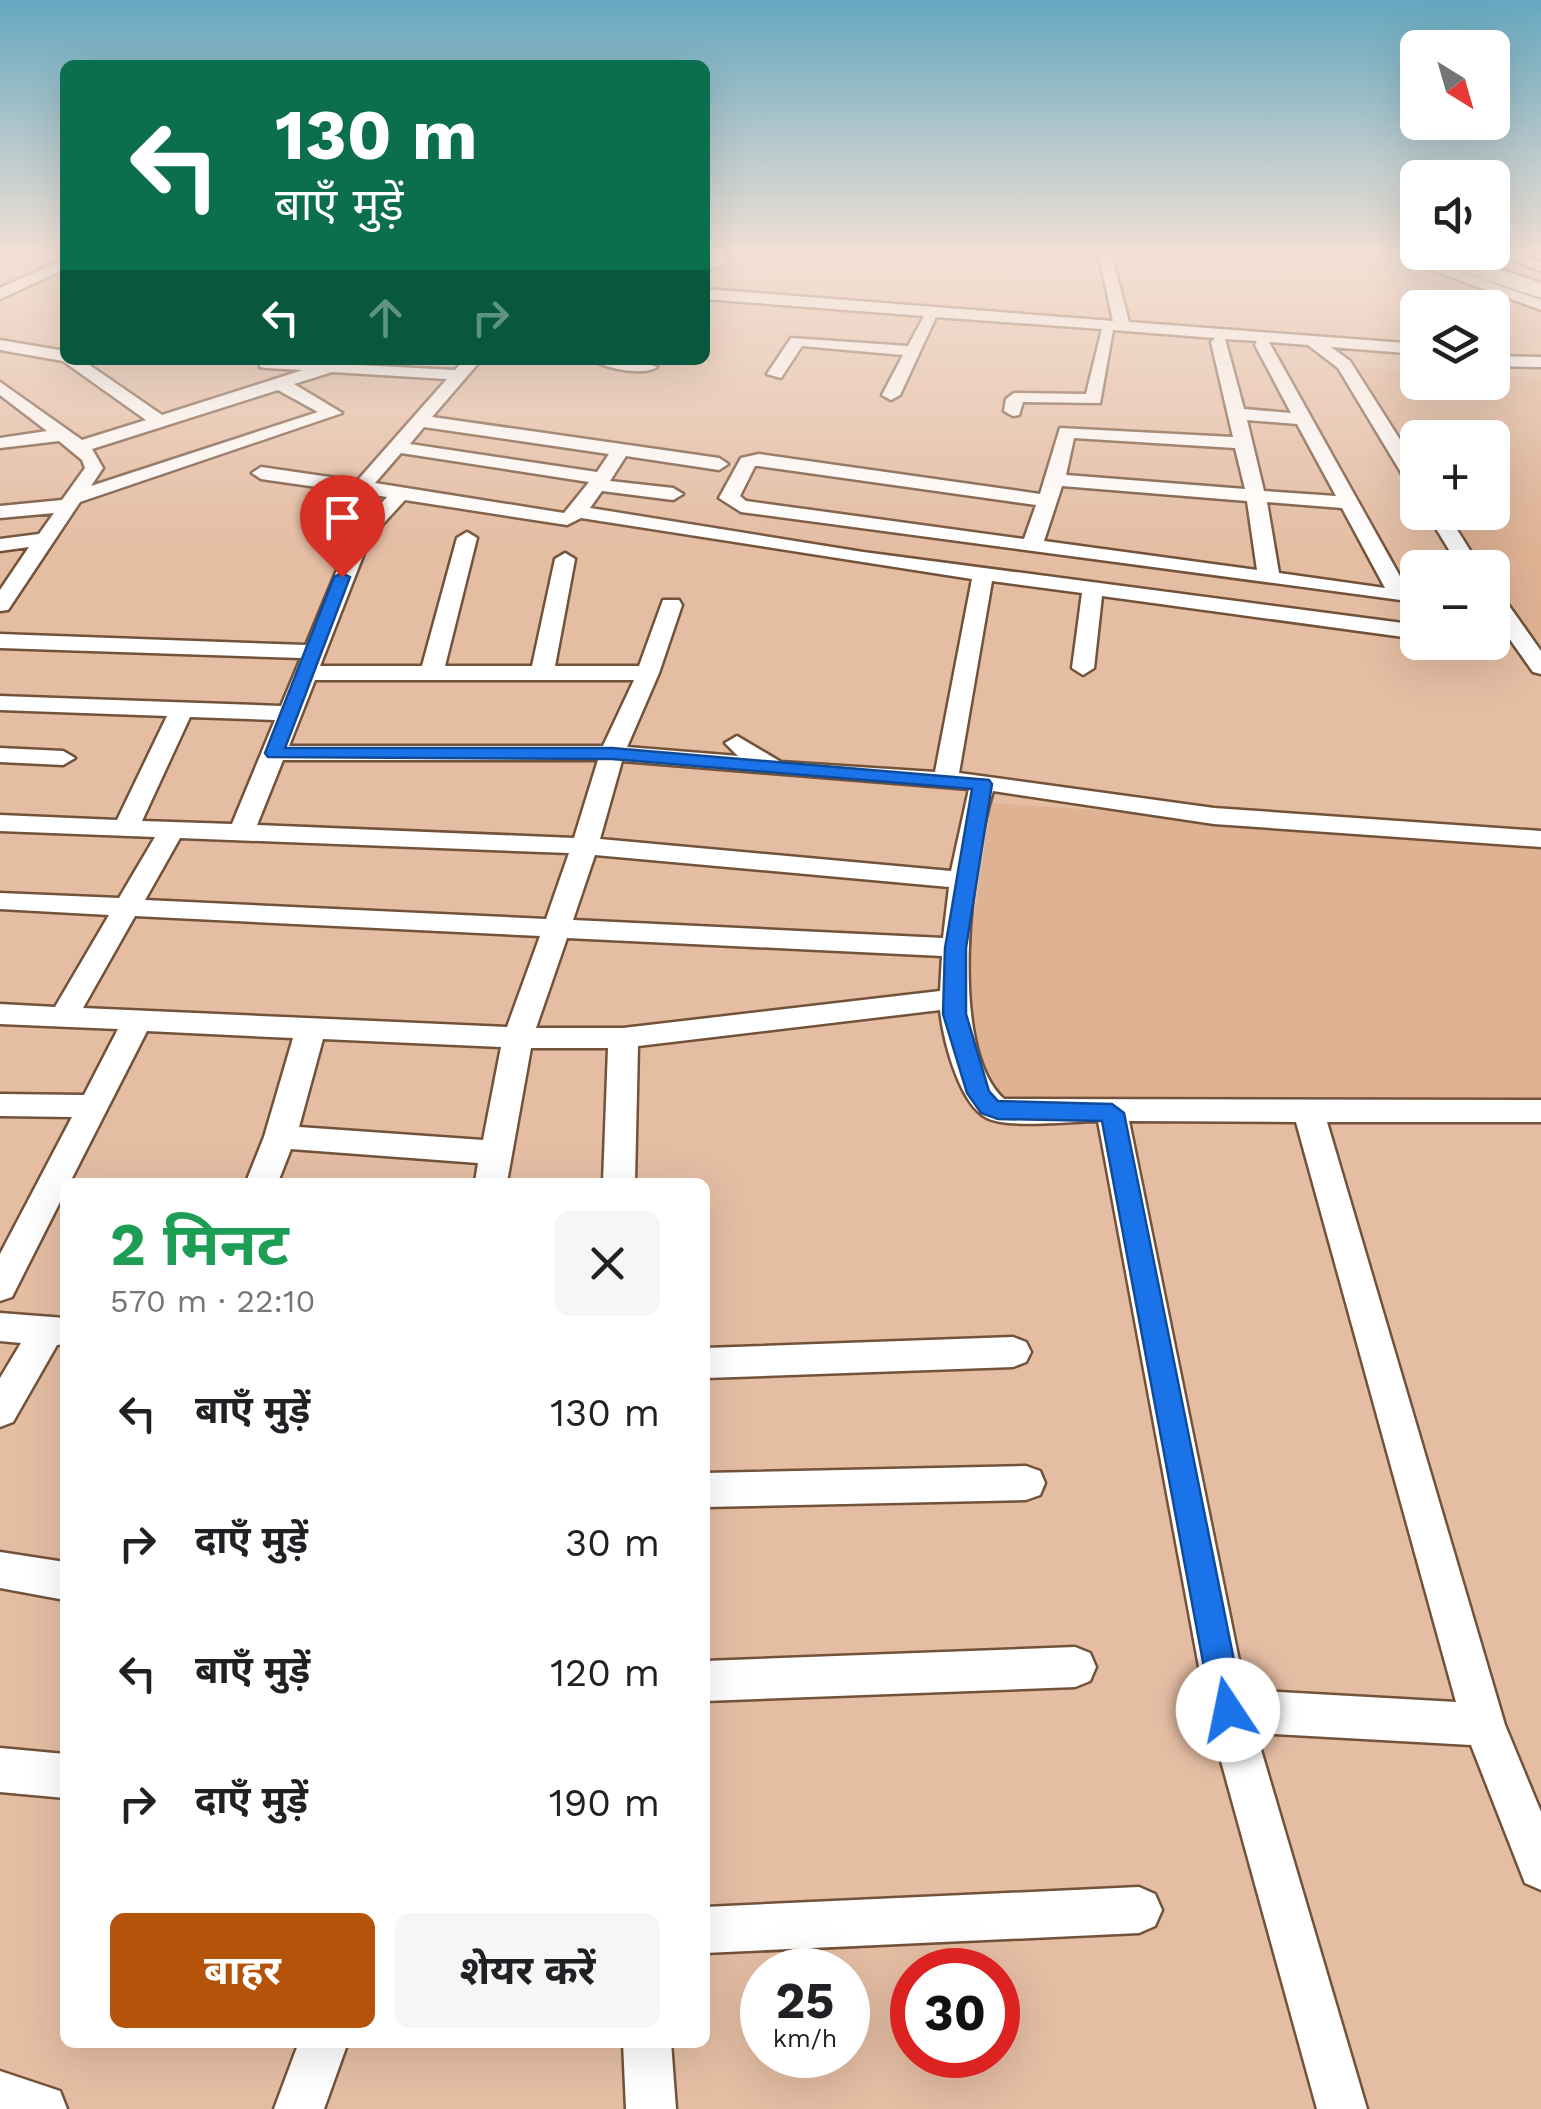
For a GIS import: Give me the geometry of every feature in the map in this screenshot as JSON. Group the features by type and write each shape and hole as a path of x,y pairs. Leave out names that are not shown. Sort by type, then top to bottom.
{"street":[{"path":"775,374 789,353"},
{"path":"890,395 913,353"},
{"path":"1012,411 1020,397 1094,399 1108,353"},
{"path":"1222,353 1256,497 1269,578"},
{"path":"1268,353 1349,504 1400,582"},
{"path":"1329,353 1344,366 1400,455"},
{"path":"1510,358 1541,359"},
{"path":"78,365 160,422"},
{"path":"298,365 467,368"},
{"path":"636,365 649,367"},
{"path":"79,448 331,367"},
{"path":"362,487 467,368"},
{"path":"0,512 75,501 333,414 282,384"},
{"path":"0,387 91,458 94,468 48,539 8,583 0,605"},
{"path":"1238,414 1304,419"},
{"path":"420,420 719,464"},
{"path":"1032,546 1055,480 1062,435 1072,430 1244,443"},
{"path":"0,443 62,434"},
{"path":"396,447 673,494"},
{"path":"261,473 557,519 573,518 621,450"},
{"path":"1048,501 758,460 748,462 729,498 740,506 1400,595"},
{"path":"1055,480 1349,504"},
{"path":"241,834 361,536 400,494"},
{"path":"578,512 983,573 1400,630"},
{"path":"432,673 468,538"},
{"path":"0,544 48,539"},
{"path":"542,673 564,559"},
{"path":"946,779 983,573"},
{"path":"1083,668 1093,587"},
{"path":"280,1136 494,1168 518,1038 585,846 612,754 648,673 671,605"},
{"path":"1510,623 1534,657"},
{"path":"0,641 432,673 648,673"},
{"path":"1510,649 1534,657"},
{"path":"0,703 290,714"},
{"path":"125,829 182,709"},
{"path":"737,743 765,764"},
{"path":"274,753 612,754 765,764 780,769 946,779 1214,816 1541,839"},
{"path":"0,755 62,758"},
{"path":"982,784 956,948 954,1014 978,1093 989,1107 1112,1113 1541,1111"},
{"path":"0,824 585,846 965,880"},
{"path":"63,1018 171,831"},
{"path":"0,901 956,948"},
{"path":"0,1014 518,1038 623,1038 955,999"},
{"path":"0,1287 136,1021"},
{"path":"264,1178 280,1136 311,1028"},
{"path":"619,1178 623,1038"},
{"path":"0,1105 93,1106"},
{"path":"1309,1112 1484,1725 1541,1867"},
{"path":"1112,1113 1228,1710 1342,2109"},
{"path":"0,1327 56,1330"},
{"path":"0,1411 56,1330"},
{"path":"710,1363 1013,1352"},
{"path":"710,1490 1026,1482"},
{"path":"0,1570 60,1580"},
{"path":"710,1680 1074,1667"},
{"path":"1228,1710 1484,1725"},
{"path":"0,1770 60,1776"},
{"path":"710,1930 1139,1910"},
{"path":"299,2109 322,2048"},
{"path":"645,2048 651,2109"},
{"path":"0,2096 42,2109"}],"shaded area":[{"path":"1352,367 1400,370 1400,400 1510,400 1510,376 1541,378 1541,664 1510,615 1510,550 1469,550 1456,530 1510,530 1510,420 1400,420 1400,443"},
{"path":"991,803 1541,839 1541,1102 996,1103 962,998"}],"route":[{"path":"342,577 274,753 612,754 982,784 956,948 954,1014 978,1093 989,1107 1112,1113 1228,1710"}]}
